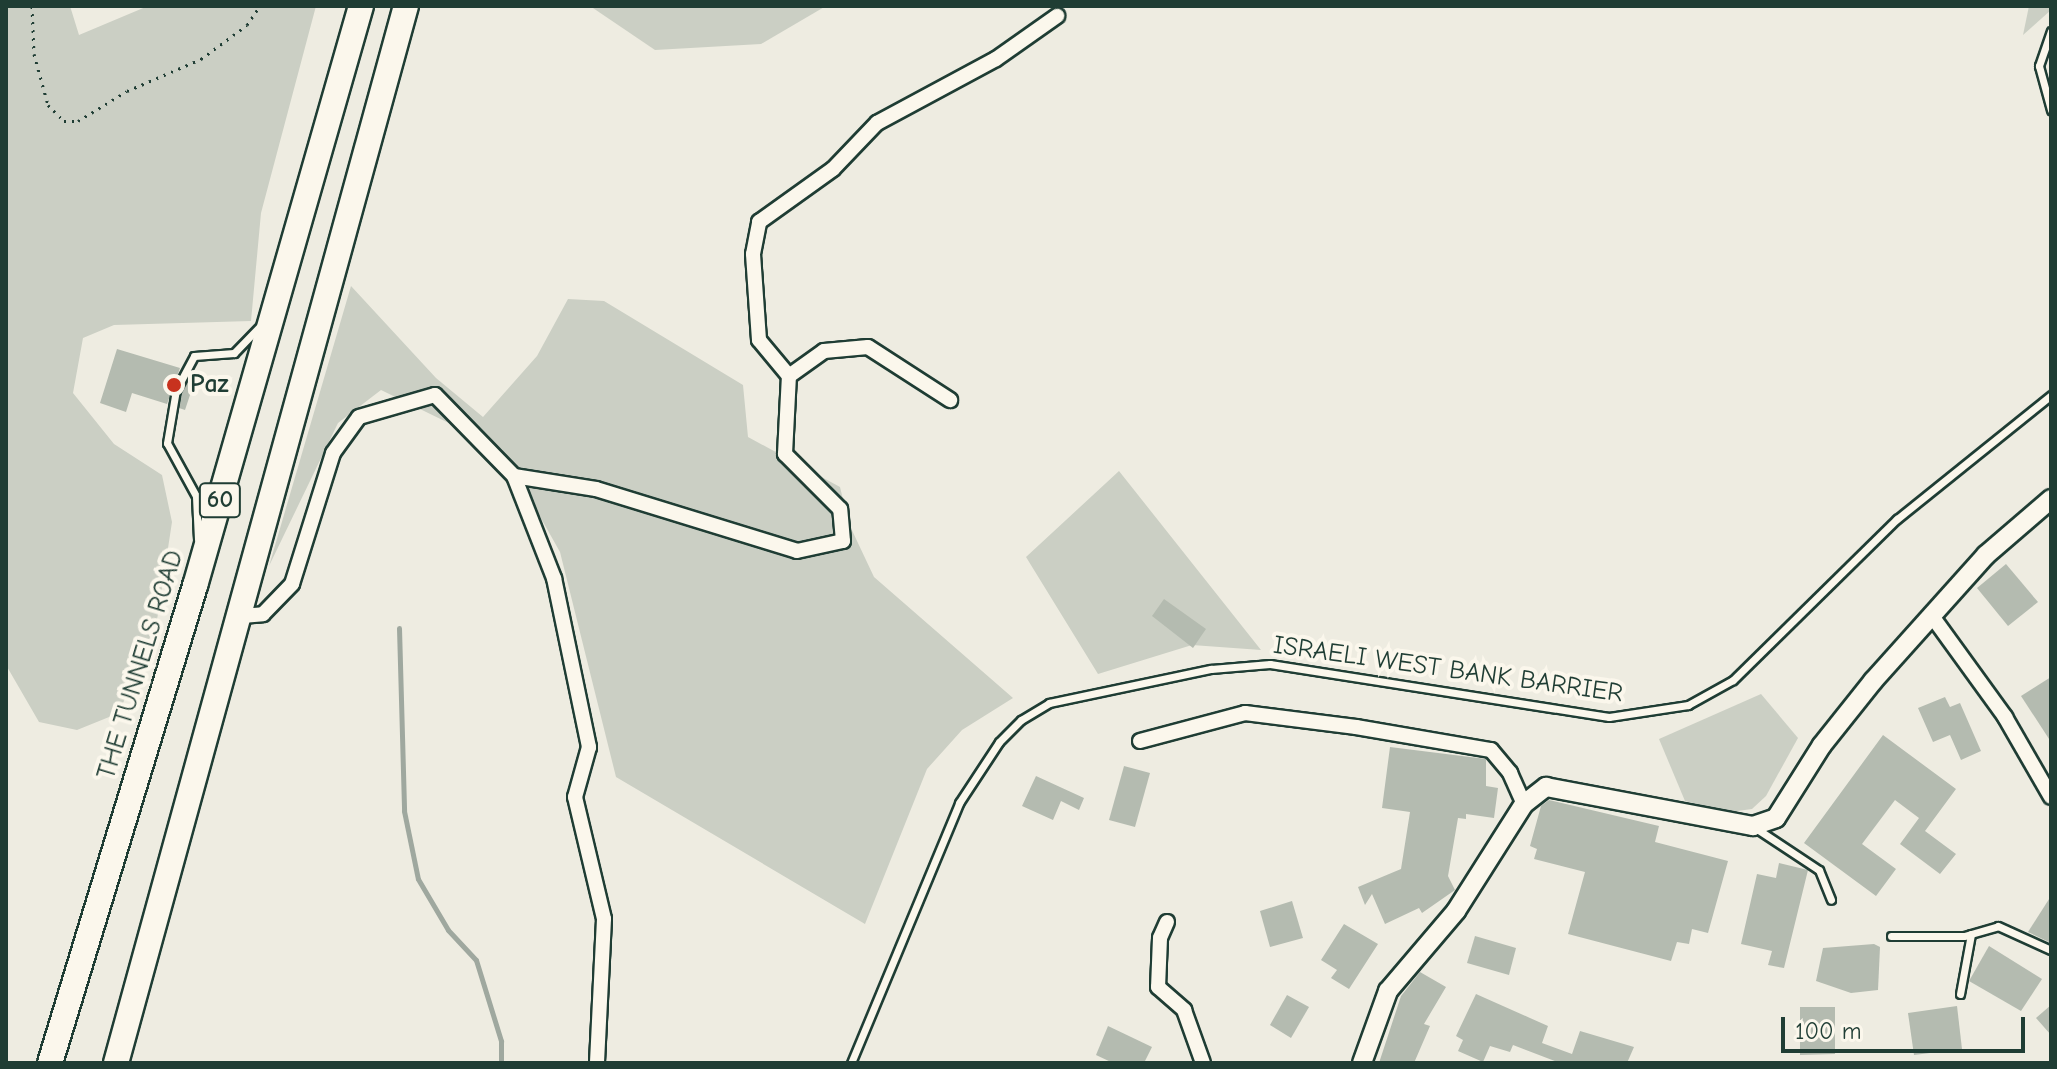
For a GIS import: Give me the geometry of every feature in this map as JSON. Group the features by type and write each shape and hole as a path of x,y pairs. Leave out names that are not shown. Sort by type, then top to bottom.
{"highway":[{"name":"THE TUNNELS ROAD","path":"50,1063 195,586 361,6"},
{"name":"60","path":"116,1063 242,616 406,6"}],"street":[{"path":"514,476 596,489 797,551 843,541 840,509 785,454 789,376 759,340 753,254 759,222 833,169 877,123 996,59 1057,16"},
{"path":"789,376 824,351 868,347 950,400"},
{"path":"242,616 263,614 292,584 333,453 359,417 435,395 514,476 554,578 589,747 575,797 604,919 597,1063"},
{"path":"1362,1063 1388,991 1456,911 1524,804 1546,787 1753,826 1776,818 1822,745 1932,616 1986,555 2051,499"},
{"path":"1932,616 2005,717 2051,797"},
{"path":"1140,741 1245,713 1356,727 1491,750 1510,773 1524,804"},
{"path":"1167,922 1160,938 1158,987 1184,1010 1203,1063"}],"lane":[{"path":"2051,31 2039,66 2051,110"},
{"path":"195,586 196,496 174,462 167,436 176,390 194,356 234,353 250,342 284,283"},
{"name":"ISRAELI WEST BANK BARRIER","path":"851,1063 959,803 999,742 1021,720 1049,703 1196,672 1270,664 1609,717 1688,705 1733,680 1897,519 2003,428 2051,395"},
{"path":"1753,826 1819,870 1831,900"},
{"path":"1891,936 1971,934 1998,926 2051,950"},
{"path":"1960,994 1971,934"}],"path":[{"path":"32,6 34,54 48,105 64,121 78,121 127,91 201,59 247,25 260,6"}],"shaded area":[{"path":"6,6 70,6 79,35 148,6 316,6 261,213 251,321 114,325 83,338 73,393 114,444 162,475 172,522 157,620 119,713 77,730 39,722 6,665"},
{"path":"590,6 826,6 761,44 655,50"},
{"path":"2029,6 2051,6 2051,10 2023,35"},
{"path":"351,286 436,378 483,417 537,356 568,299 604,301 743,385 748,437 840,487 849,524 874,577 1013,698 962,730 927,769 865,924 616,777 560,552 502,449 381,390 338,423 269,566"},
{"path":"1119,471 1261,650 1192,645 1098,674 1026,557"},
{"path":"1761,694 1798,738 1766,796 1752,809 1730,812 1685,801 1659,739"}],"building":[{"path":"117,349 180,368 167,404 132,393 126,412 100,403"},
{"path":"193,372 197,374 185,410 179,408 182,392"},
{"path":"2006,564 2038,602 2008,626 1977,588"},
{"path":"1164,599 1206,629 1193,648 1152,616"},
{"path":"2051,677 2051,742 2021,696"},
{"path":"1945,697 1950,707 1960,703 1981,751 1961,760 1950,735 1933,742 1918,708"},
{"path":"1883,735 1956,789 1925,831 1956,854 1940,874 1900,844 1919,818 1895,800 1862,844 1896,869 1876,896 1804,843"},
{"path":"1390,747 1486,759 1486,786 1498,788 1494,818 1466,814 1466,819 1458,818 1448,876 1455,890 1422,913 1419,908 1385,924 1372,894 1365,905 1358,887 1401,869 1410,812 1382,808"},
{"path":"1124,766 1150,773 1135,827 1109,820"},
{"path":"1036,776 1084,798 1079,810 1061,801 1053,820 1022,806"},
{"path":"1549,800 1659,826 1655,842 1728,861 1708,933 1692,929 1689,944 1677,942 1671,961 1568,934 1585,872 1534,859 1537,849 1530,846 1541,806"},
{"path":"1779,863 1808,870 1784,968 1768,965 1772,951 1741,944 1757,874 1776,878"},
{"path":"2051,896 2051,943 2028,932"},
{"path":"1292,901 1303,938 1270,947 1260,911"},
{"path":"1344,924 1378,944 1349,989 1331,978 1337,970 1321,960"},
{"path":"1475,936 1516,948 1509,975 1467,963"},
{"path":"1874,944 1880,947 1878,990 1851,993 1816,981 1823,948"},
{"path":"1989,946 2042,979 2021,1011 1969,981"},
{"path":"1420,972 1446,987 1424,1024 1430,1026 1414,1063 1379,1063 1401,996"},
{"path":"1476,994 1548,1026 1542,1043 1572,1054 1580,1031 1634,1047 1627,1063 1560,1063 1513,1045 1510,1052 1490,1046 1483,1062 1458,1051 1463,1040 1456,1036"},
{"path":"1287,995 1309,1007 1291,1038 1270,1025"},
{"path":"2051,1005 2051,1035 2036,1018"},
{"path":"1957,1006 1962,1049 1914,1055 1908,1013"},
{"path":"1800,1007 1835,1007 1835,1054 1800,1055"},
{"path":"1108,1026 1152,1047 1144,1063 1113,1063 1096,1055"}],"waterway":[{"path":"399,628 404,811 418,879 448,930 476,960 501,1041 501,1063"}],"place":[{"name":"Paz","path":"174,385"}]}
